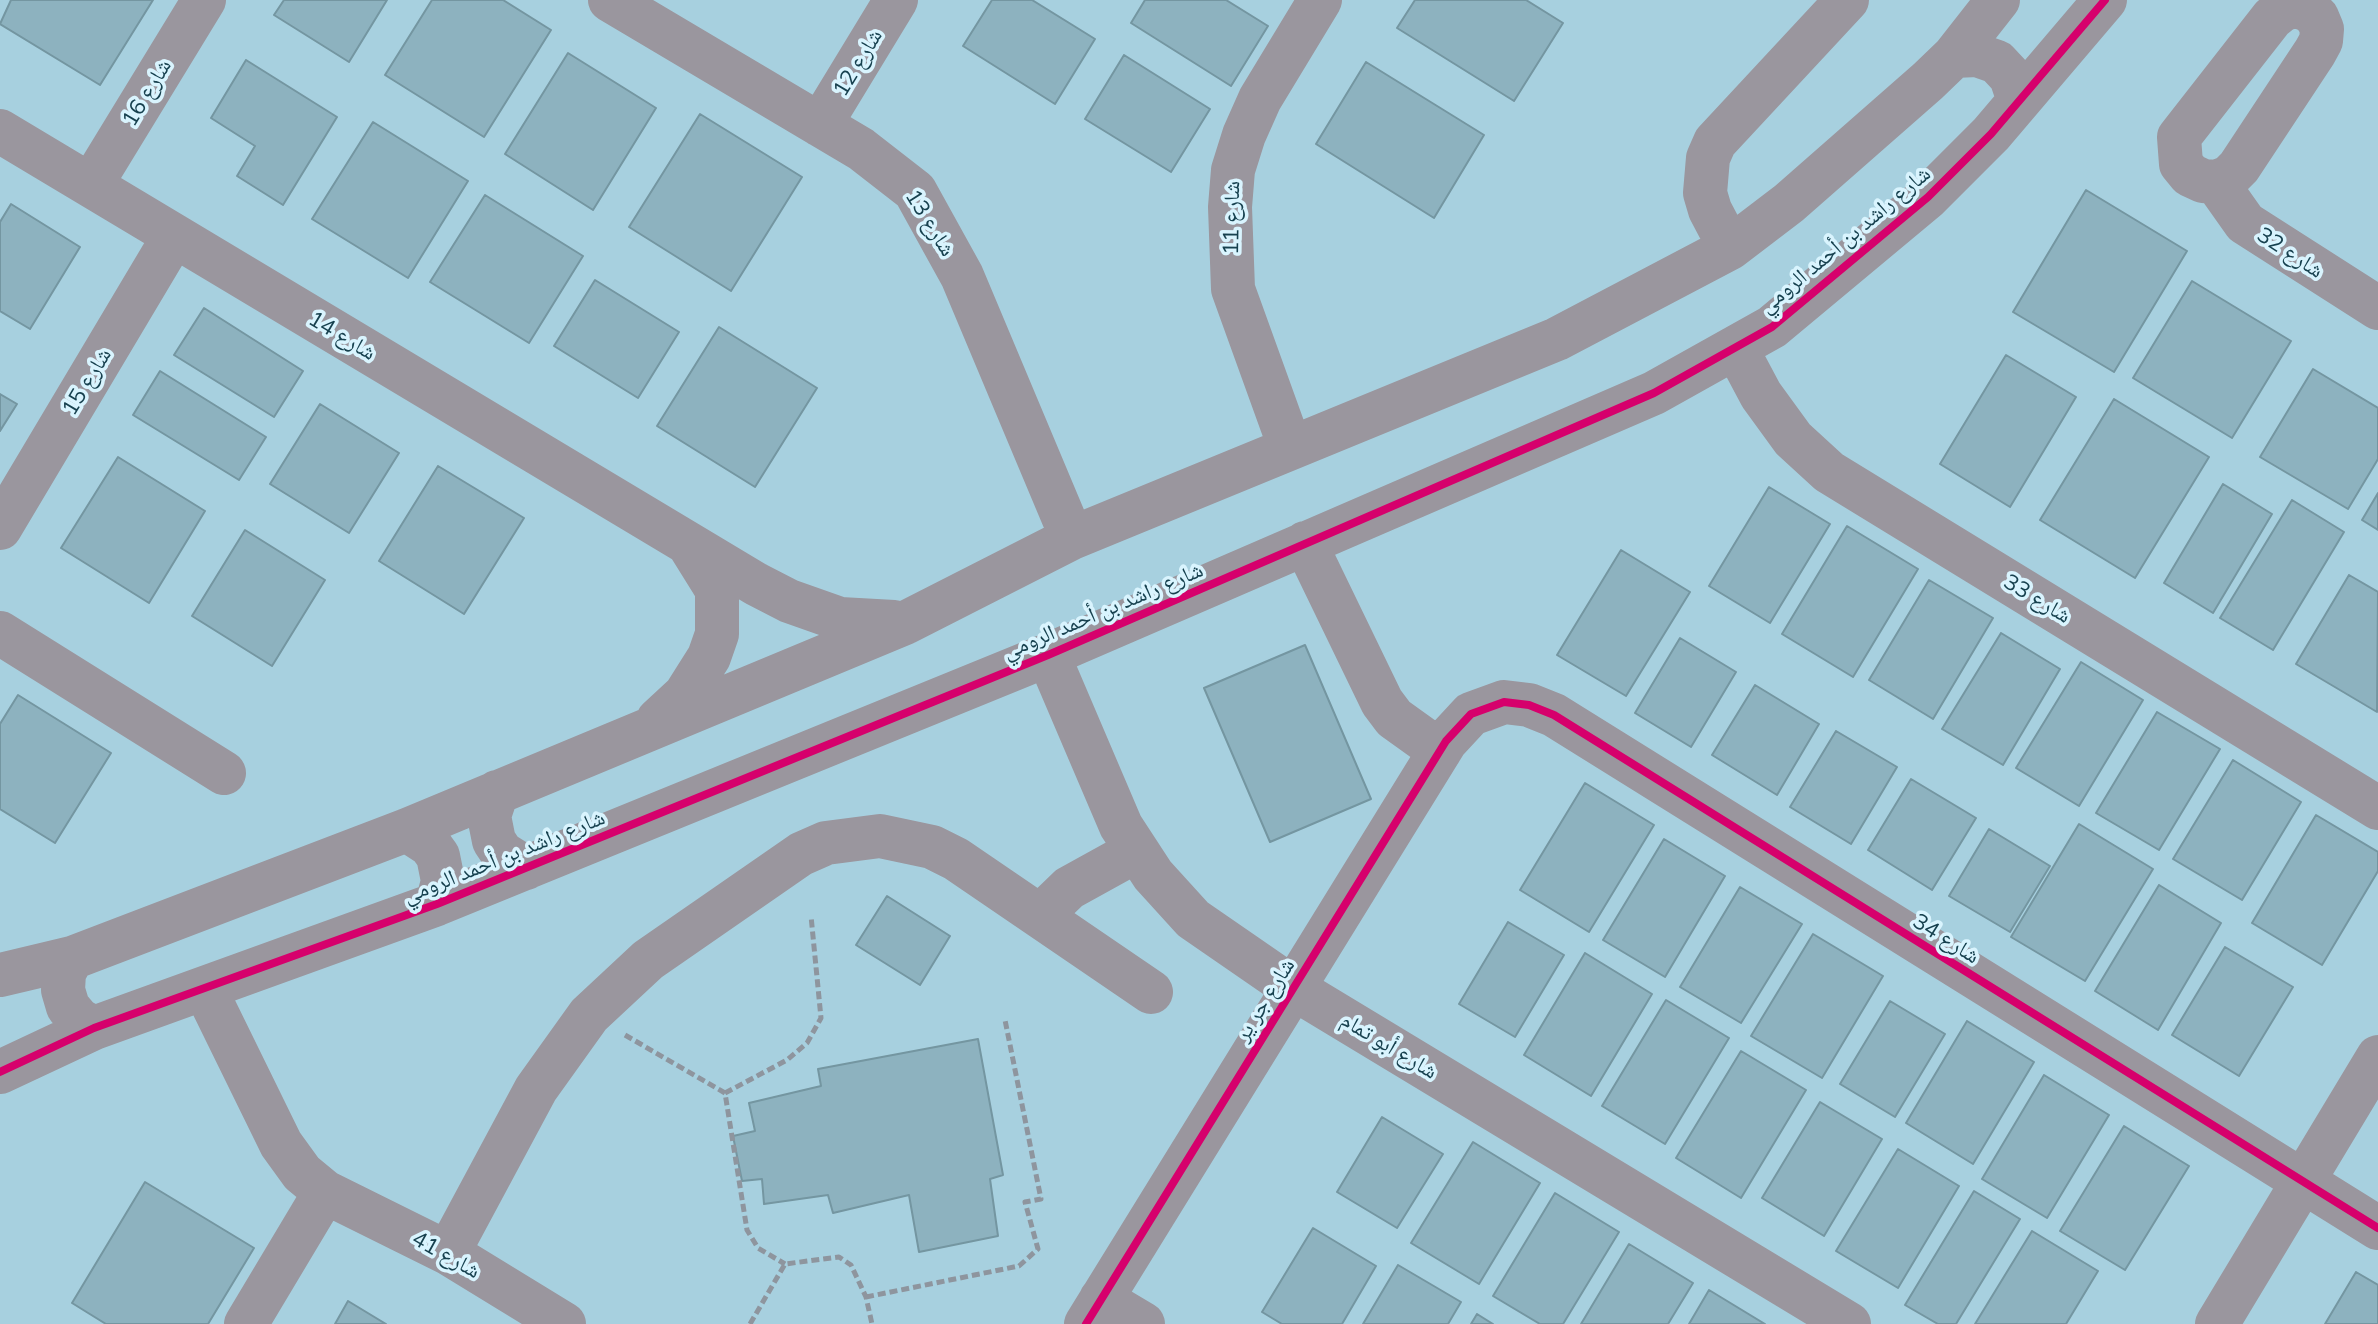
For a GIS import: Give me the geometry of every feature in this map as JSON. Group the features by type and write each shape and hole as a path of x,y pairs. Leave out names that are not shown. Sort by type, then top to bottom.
{"street":[{"name":"شارع 16","path":"91,185 204,0"},
{"name":"شارع 13","path":"610,0 861,149 915,191 934,219 962,276 1072,538"},
{"name":"شارع 12","path":"820,125 896,0"},
{"name":"شارع 11","path":"1290,447 1233,289 1230,207 1233,170 1244,135 1260,99 1320,0"},
{"path":"1730,248 1705,193 1708,158 1715,142 1847,0"},
{"path":"0,975 72,958 407,830 905,623 1072,538 1557,339 1730,248 1789,203 1954,56 1998,0"},
{"name":"شارع راشد بن أحمد الرومي","path":"0,1072 94,1028 437,904 1048,655 1654,393 1736,348 1804,303 1917,207 2019,101 2105,0"},
{"path":"2280,5 2307,9 2317,17 2322,29 2321,41 2239,167 2229,177 2216,182 2203,181 2181,164 2179,137 2280,5"},
{"path":"1954,56 1977,55 1997,62 2011,77 2019,101"},
{"name":"شارع 14","path":"0,131 756,584 840,619 905,623"},
{"name":"شارع 32","path":"2216,182 2245,223 2378,308"},
{"name":"شارع 15","path":"0,528 174,236"},
{"name":"شارع 33","path":"1736,348 1761,395 1793,439 1829,472 2378,808"},
{"name":"شارع 14","path":"637,735 685,695 709,657 717,634 717,590 706,568 685,540"},
{"path":"1305,543 1382,702 1394,718 1440,751"},
{"path":"0,633 224,773"},
{"name":"شارع أبو تمام","path":"1048,655 1121,826 1136,851 1193,919 1293,988 1849,1324"},
{"name":"شارع 34","path":"1487,706 1519,703 1554,715 2378,1228"},
{"name":"شارع جر ير","path":"1094,1312 1440,751 1458,726 1487,706"},
{"path":"497,792 489,816 494,841 513,862 526,868"},
{"path":"407,830 420,836 438,856 443,881 437,904"},
{"path":"448,1253 536,1089 589,1015 648,960 801,854 826,843 880,836 932,847 956,859 1151,992"},
{"path":"1040,916 1069,888 1136,851"},
{"path":"72,958 64,973 63,990 73,1014 94,1028"},
{"name":"شارع 41","path":"205,989 281,1144 302,1173 325,1192 448,1253 564,1324"},
{"path":"2217,1324 2378,1057"},
{"path":"246,1324 325,1192"},
{"path":"1094,1312 1143,1324"}],"path":[{"path":"725,1093 787,1060 807,1043 821,1018 811,916"},
{"path":"589,1015 725,1093"},
{"path":"866,1297 1019,1266 1038,1249 1025,1202 1041,1199 1005,1020"},
{"path":"725,1093 747,1230 758,1248 785,1264 839,1257 851,1265 866,1297 872,1324"},
{"path":"750,1324 785,1264"}],"building":[{"path":"11,0 153,0 100,85 0,24"},
{"path":"284,0 387,0 349,62 274,15"},
{"path":"432,0 503,0 551,30 484,137 385,75"},
{"path":"992,0 1032,0 1095,39 1055,104 963,46"},
{"path":"1145,0 1226,0 1268,26 1231,86 1131,23"},
{"path":"1415,0 1526,0 1563,23 1514,101 1397,28"},
{"path":"568,53 656,108 593,210 505,154"},
{"path":"1124,55 1210,109 1171,172 1085,119"},
{"path":"246,60 337,117 283,205 237,176 255,146 211,118"},
{"path":"1366,62 1484,135 1434,218 1316,144"},
{"path":"700,114 802,177 731,291 629,227"},
{"path":"373,122 468,181 408,278 312,219"},
{"path":"2086,190 2187,251 2114,372 2013,312"},
{"path":"485,195 583,256 529,343 430,282"},
{"path":"11,204 80,247 30,329 0,311 0,222"},
{"path":"595,280 679,332 638,398 554,346"},
{"path":"2192,281 2291,341 2232,438 2133,378"},
{"path":"204,308 303,371 274,417 174,355"},
{"path":"719,327 817,388 755,487 657,426"},
{"path":"2006,355 2076,397 2010,507 1940,464"},
{"path":"2313,369 2378,408 2378,459 2348,509 2260,457"},
{"path":"160,371 266,437 239,480 133,415"},
{"path":"0,394 17,404 0,431"},
{"path":"2114,399 2209,457 2135,578 2040,520"},
{"path":"320,404 399,453 349,533 270,484"},
{"path":"118,457 205,511 149,603 61,548"},
{"path":"438,466 524,518 464,614 379,561"},
{"path":"2223,484 2272,514 2213,613 2164,583"},
{"path":"1769,487 1830,524 1770,623 1709,586"},
{"path":"2378,493 2378,530 2362,520"},
{"path":"2292,500 2344,532 2273,650 2220,618"},
{"path":"1847,526 1918,569 1853,677 1782,634"},
{"path":"245,530 325,580 272,666 192,616"},
{"path":"1621,550 1690,592 1626,696 1557,655"},
{"path":"2349,575 2378,592 2377,712 2296,664"},
{"path":"1929,580 1993,618 1933,719 1869,680"},
{"path":"2001,633 2060,669 2003,765 1942,729"},
{"path":"1680,638 1736,672 1691,747 1635,713"},
{"path":"1305,645 1371,799 1270,842 1204,688"},
{"path":"2081,662 2143,700 2079,806 2016,768"},
{"path":"1755,685 1819,724 1777,795 1712,755"},
{"path":"18,695 111,753 55,843 0,809 0,724"},
{"path":"2157,712 2220,749 2159,850 2096,813"},
{"path":"1836,731 1897,767 1851,844 1790,807"},
{"path":"2233,760 2301,802 2242,900 2173,859"},
{"path":"1911,779 1976,818 1932,890 1868,850"},
{"path":"1585,783 1654,825 1589,932 1520,890"},
{"path":"2316,815 2378,852 2378,871 2322,965 2252,923"},
{"path":"2079,824 2153,869 2085,981 2011,937"},
{"path":"1989,829 2050,866 2010,932 1949,896"},
{"path":"1664,839 1725,876 1665,977 1603,940"},
{"path":"2159,885 2221,923 2158,1030 2095,991"},
{"path":"1740,887 1802,924 1741,1023 1680,987"},
{"path":"887,896 950,936 920,985 856,945"},
{"path":"1508,922 1564,955 1515,1037 1459,1004"},
{"path":"1813,934 1883,976 1822,1078 1751,1036"},
{"path":"2225,947 2293,987 2239,1076 2172,1035"},
{"path":"1585,953 1652,994 1591,1096 1524,1055"},
{"path":"1666,1000 1729,1038 1665,1144 1602,1106"},
{"path":"1890,1001 1945,1034 1895,1117 1840,1084"},
{"path":"1967,1021 2034,1062 1973,1164 1906,1123"},
{"path":"978,1039 1003,1175 990,1179 998,1236 919,1252 909,1195 833,1213 828,1195 764,1204 762,1179 742,1181 733,1136 755,1131 749,1103 821,1086 818,1069"},
{"path":"1741,1051 1806,1090 1741,1198 1676,1158"},
{"path":"2044,1075 2109,1115 2047,1218 1982,1179"},
{"path":"1820,1102 1882,1139 1824,1236 1762,1198"},
{"path":"1382,1117 1443,1154 1397,1228 1337,1192"},
{"path":"2124,1126 2189,1166 2125,1270 2060,1231"},
{"path":"1473,1142 1540,1183 1479,1284 1411,1243"},
{"path":"1898,1149 1959,1186 1898,1288 1836,1251"},
{"path":"145,1182 254,1248 208,1324 106,1324 72,1303"},
{"path":"1974,1191 2020,1219 1956,1324 1938,1324 1905,1305"},
{"path":"1555,1193 1619,1232 1563,1324 1540,1324 1493,1296"},
{"path":"1313,1228 1376,1266 1342,1324 1282,1324 1262,1312"},
{"path":"2032,1231 2098,1271 2066,1324 1975,1324"},
{"path":"1629,1244 1693,1283 1668,1324 1581,1324"},
{"path":"1398,1265 1461,1302 1448,1324 1363,1324"},
{"path":"2356,1272 2378,1285 2378,1324 2325,1324"},
{"path":"1709,1290 1765,1324 1689,1324"},
{"path":"348,1301 386,1324 335,1324"},
{"path":"1477,1314 1493,1324 1471,1324"}],"cycle path":[{"path":"0,1072 94,1028 437,904 1048,655 1654,393 1772,327 1928,197 1991,134 2105,0"},
{"path":"1086,1324 1446,741 1471,714 1504,702 1529,705 1554,715 2378,1228"}]}
